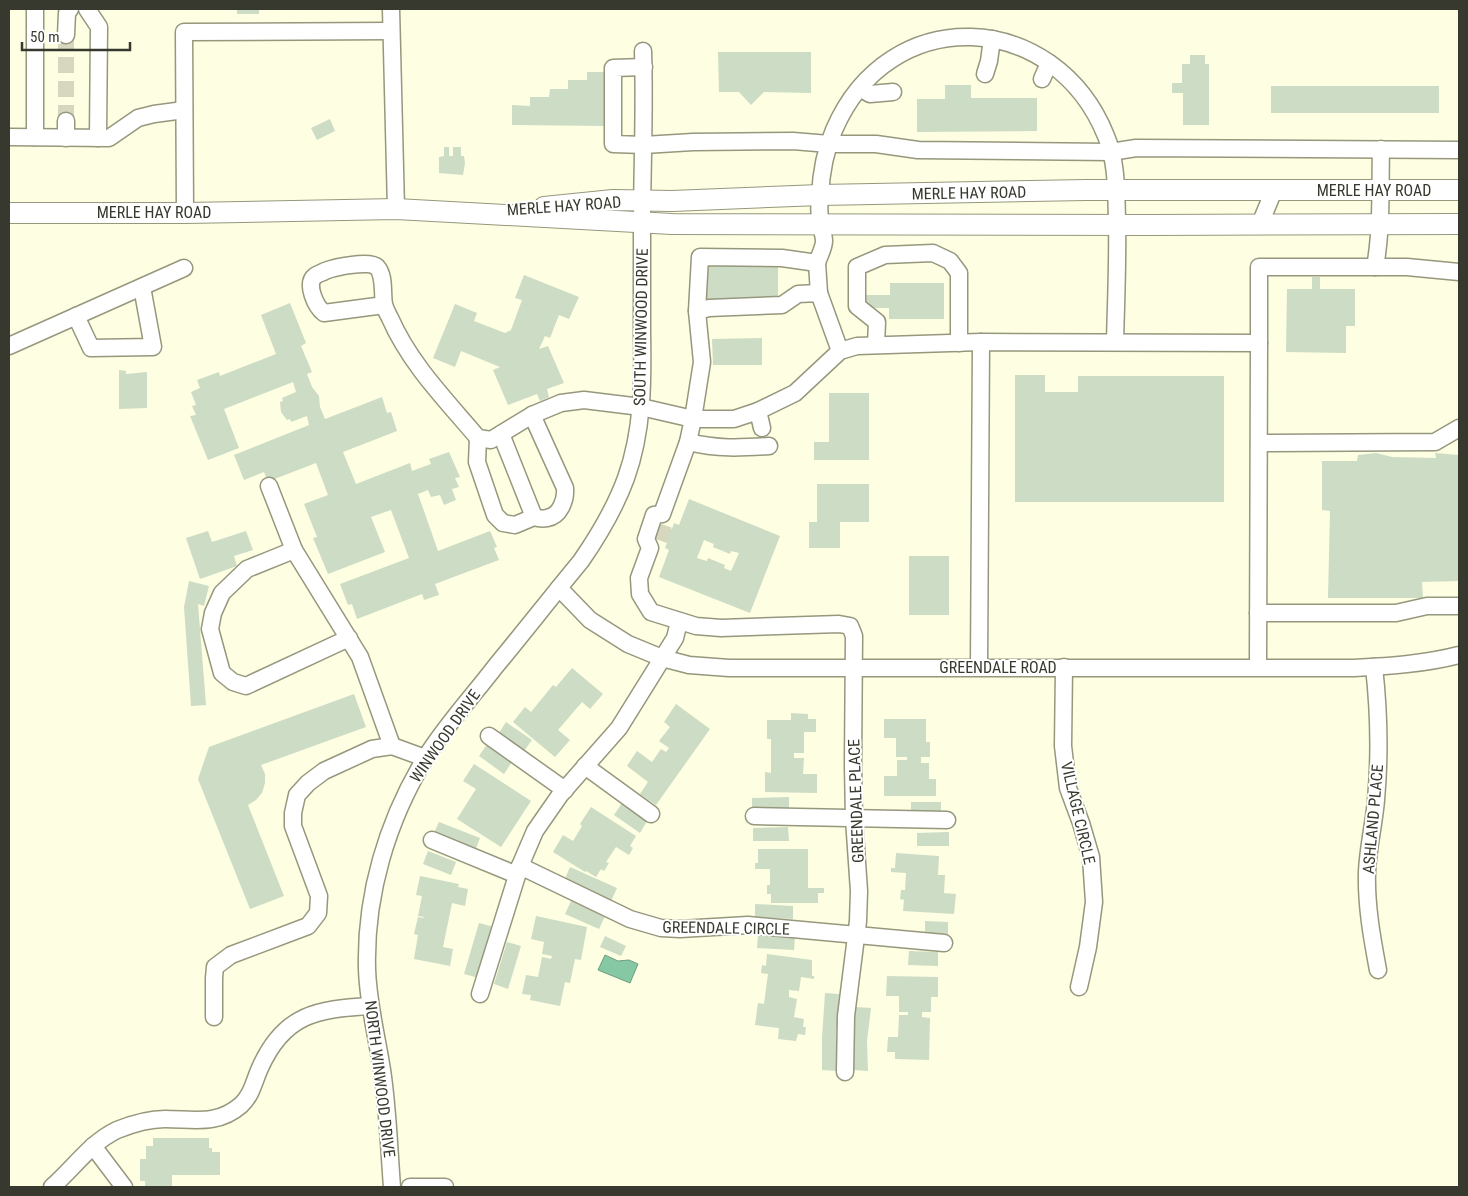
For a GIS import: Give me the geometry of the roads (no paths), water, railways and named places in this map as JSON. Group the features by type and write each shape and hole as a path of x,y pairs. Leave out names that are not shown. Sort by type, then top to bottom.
{"main road":[{"name":"MERLE HAY ROAD","path":"479,212 613,200 642,201 1116,191 1459,190"},
{"name":"MERLE HAY ROAD","path":"9,213 184,213 396,209 642,222 1117,225 1459,224"}],"street":[{"path":"35,9 35,138"},
{"path":"66,34 67,13 70,9"},
{"path":"391,9 396,209"},
{"path":"89,12 94,138"},
{"path":"184,213 184,32 391,31"},
{"path":"840,351 820,293 817,263 824,242 820,224 822,167 834,130 854,96 868,78 891,59 931,41 959,36 992,39 1018,46 1049,63 1072,82 1092,107 1106,136 1111,152 1116,191 1115,342"},
{"path":"985,74 992,39"},
{"name":"SOUTH WINWOOD DRIVE","path":"506,654 599,535 614,507 626,478 634,448 643,386 643,51"},
{"path":"1042,80 1049,63"},
{"path":"644,67 613,68 613,144 644,145 793,141 830,144 876,144 918,150 1111,152 1136,148 1459,150"},
{"path":"860,88 870,94 893,92"},
{"path":"9,137 109,138 138,118 184,110"},
{"path":"66,121 66,138"},
{"path":"1375,267 1380,224 1381,149"},
{"path":"1260,224 1274,190"},
{"path":"876,345 877,322 857,306 857,267 885,254 934,253 950,261 959,273 959,342"},
{"path":"480,994 518,870 535,831 550,808 619,728 675,638 679,622 652,612 640,594 639,578 659,532 688,442 693,419 702,362 697,311 700,257 782,258 817,263"},
{"path":"384,305 324,313 318,308 311,288 312,280 315,276 328,270 371,264 376,266 383,286 384,305 409,354 478,438 478,462 495,515 503,523 515,525 534,517 548,518 558,512 566,499 565,488 532,415"},
{"path":"1258,668 1259,267 1407,267 1459,272"},
{"path":"9,346 184,268"},
{"path":"76,316 91,348 153,347 142,287"},
{"path":"697,311 709,308 782,305 798,294 820,293"},
{"path":"478,438 491,440 532,415 561,403 584,400 641,407 693,419 734,419 758,411 796,393 840,351 857,346 959,342 1259,343"},
{"path":"979,667 981,342"},
{"path":"758,411 762,428"},
{"path":"1259,443 1435,442 1459,428"},
{"path":"501,434 534,517"},
{"path":"688,442 711,447 769,446"},
{"path":"269,486 294,550 360,657 392,746"},
{"path":"294,550 247,569 222,593 213,612 210,629 222,673 233,682 246,686 349,638"},
{"name":"GREENDALE ROAD","path":"559,588 590,620 628,644 662,658 689,665 729,668 1374,667 1398,666 1459,655"},
{"path":"1258,613 1396,612 1427,606 1459,606"},
{"name":"GREENDALE PLACE","path":"679,622 696,626 721,628 840,624 850,626 854,636 854,819 859,891 856,935 846,1016 845,1072"},
{"name":"WINWOOD DRIVE","path":"367,970 372,900 380,862 392,824 425,758 450,723 506,654"},
{"name":"VILLAGE CIRCLE","path":"1064,667 1063,746 1068,788 1081,823 1090,857 1094,902 1088,947 1079,987"},
{"name":"ASHLAND PLACE","path":"1374,667 1379,750 1376,802 1367,872 1368,906 1378,970"},
{"path":"489,736 565,790"},
{"path":"214,1017 214,978 216,966 231,956 308,926 318,913 318,896 293,826 293,813 297,795 308,783 324,771 372,749 392,746 425,758"},
{"path":"585,766 651,814"},
{"path":"754,816 947,820"},
{"name":"GREENDALE CIRCLE","path":"432,840 518,870 630,919 661,928 680,929 748,925 856,935"},
{"path":"856,935 944,943"},
{"name":"NORTH WINWOOD DRIVE","path":"367,970 370,1006 382,1071 392,1187"},
{"path":"52,1187 93,1146 117,1130 141,1122 164,1119 202,1121 220,1118 241,1105 253,1090 260,1069 272,1044 292,1025 317,1012 335,1008 370,1006"},
{"path":"93,1146 124,1187"},
{"path":"410,1187 445,1187"}],"tunnel":[{"path":"66,35 66,121"},
{"path":"659,540 664,525"}]}
